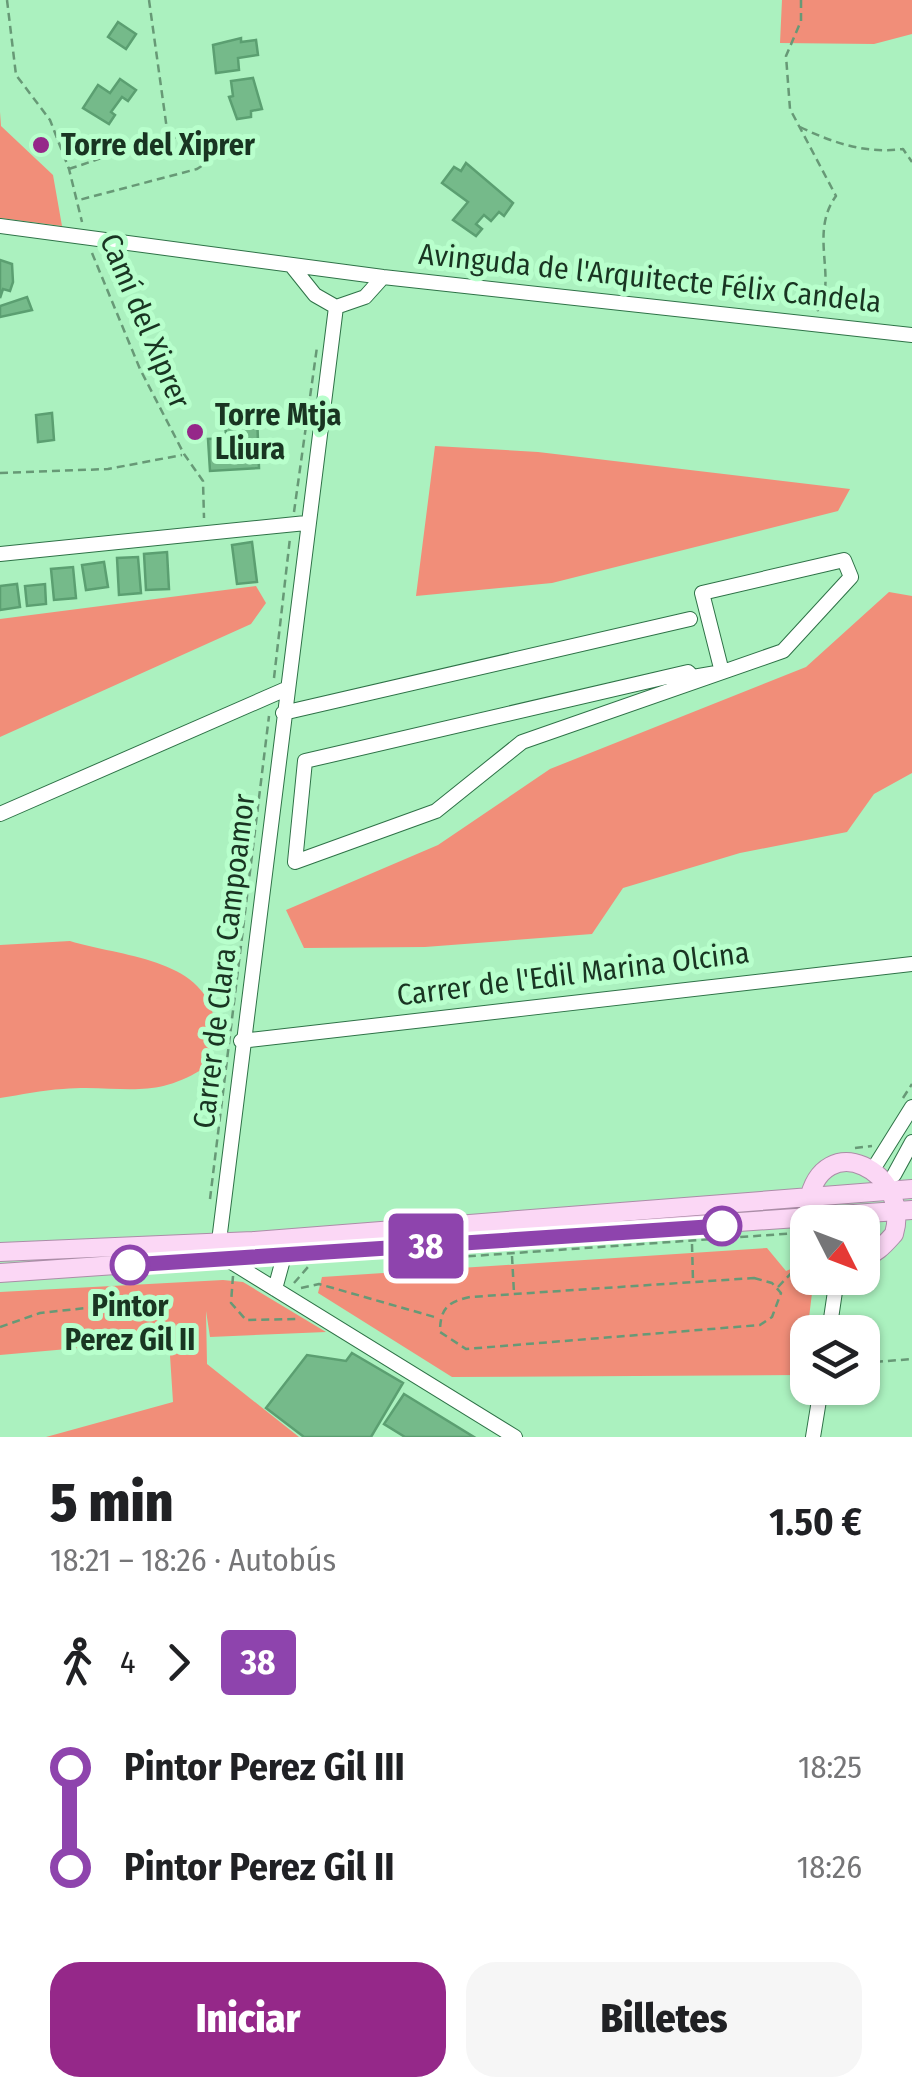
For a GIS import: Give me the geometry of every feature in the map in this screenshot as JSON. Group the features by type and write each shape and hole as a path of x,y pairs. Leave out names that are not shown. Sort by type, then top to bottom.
{"main road":[{"path":"807,1205 824,1175 843,1163 876,1163 903,1184 909,1210 880,1248"},
{"path":"0,1252 220,1241 808,1198 903,1184"},
{"path":"880,1214 909,1210"},
{"path":"0,1273 231,1270 284,1256 790,1226"}],"street":[{"name":"Avinguda de l'Arquitecte Félix Candela","path":"0,226 290,265 912,334"},
{"path":"290,265 315,295 336,308"},
{"name":"Avinguda de l'Arquitecte Félix Candela","path":"336,308 365,297 383,276"},
{"name":"Carrer de Clara Campoamor","path":"220,1241 283,713 279,692 336,308"},
{"path":"0,554 306,523"},
{"path":"844,560 851,577 783,651 522,742 436,811 295,862 305,761 688,672 693,676 722,672 702,593 844,560"},
{"path":"283,713 690,619"},
{"path":"0,814 279,692"},
{"name":"Carrer de l'Edil Marina Olcina","path":"241,1041 912,964"},
{"path":"876,1163 912,1108"},
{"path":"903,1184 912,1142"},
{"path":"220,1241 231,1270 287,1291 515,1437"},
{"path":"284,1256 287,1291"},
{"path":"814,1437 819,1405"}],"path":[{"name":"Camí del Xiprer","path":"7,0 16,74 50,120 69,169 86,237 140,369 184,454 203,481 202,510 208,530"},
{"path":"149,0 168,139"},
{"path":"801,0 801,22 786,56 790,109 824,165 836,196 824,213 821,307 803,324"},
{"path":"798,126 831,142 881,152 904,148 912,162"},
{"name":"Camí del Xiprer","path":"69,169 168,139 200,134 213,140 216,149 211,160 197,169 77,201"},
{"path":"210,1211 212,1155 279,692 292,540 287,515 296,511 317,342"},
{"name":"Camí del Xiprer","path":"0,473 108,470 184,454"},
{"path":"416,1260 692,1242 790,1227"},
{"path":"692,1242 693,1282"},
{"path":"287,1291 309,1266"},
{"path":"231,1270 231,1303 246,1320 304,1319"},
{"path":"776,1288 790,1274"},
{"path":"754,1278 776,1288 780,1305 760,1325 466,1349 440,1332 440,1319 450,1302 470,1296 754,1278"},
{"path":"287,1291 319,1284 440,1319"},
{"path":"0,1326 40,1312 95,1307 95,1288"},
{"path":"880,1362 912,1359"}],"shaded area":[{"path":"782,0 912,0 912,34 874,44 780,43"},
{"path":"0,112 1,126 53,175 62,226 0,218"},
{"path":"435,446 538,452 850,489 838,511 552,583 416,596"},
{"path":"256,586 266,603 251,624 0,737 0,619"},
{"path":"889,592 912,596 912,773 874,794 847,832 740,853 623,888 592,934 425,947 304,948 286,910 438,845 550,769 806,667"},
{"path":"70,941 160,964 197,986 209,1003 215,1025 201,1070 183,1080 149,1088 63,1089 0,1098 0,945"},
{"path":"767,1248 786,1271 790,1269 790,1295 812,1295 809,1315 790,1315 790,1375 452,1377 318,1293 322,1277"},
{"path":"243,1282 326,1332 210,1337 206,1311 207,1364 299,1437 46,1437 173,1402 169,1340 0,1355 0,1292"}],"building":[{"path":"118,22 136,34 126,49 108,37"},
{"path":"241,38 241,42 256,40 258,55 238,58 239,70 216,73 213,45"},
{"path":"253,78 262,109 251,111 251,117 237,119 229,97 233,96 231,81"},
{"path":"120,79 136,90 128,101 122,97 111,112 115,115 109,124 83,108 98,85 110,93"},
{"path":"466,163 513,203 504,216 499,212 491,221 484,215 476,224 482,229 476,236 453,220 468,202 442,183 454,167 461,171"},
{"path":"0,260 12,264 13,282 10,291 3,289 0,298"},
{"path":"27,297 32,310 0,317 0,306"},
{"path":"52,413 54,440 38,442 36,415"},
{"path":"257,414 259,468 210,471 208,439 226,438 225,415"},
{"name":"Torre Mtja Lliura","path":"188,425 199,425 202,439 191,440"},
{"path":"252,542 257,582 237,584 232,545"},
{"path":"167,552 169,589 146,590 144,554"},
{"path":"138,557 141,593 119,595 117,558"},
{"path":"104,562 108,587 86,590 82,565"},
{"path":"73,567 76,598 54,600 51,569"},
{"path":"17,584 20,607 0,610 0,586"},
{"path":"45,584 46,604 27,606 25,586"},
{"path":"352,1353 403,1383 371,1437 304,1437 266,1408 307,1355 346,1361"},
{"path":"404,1394 474,1437 405,1437 384,1424"}],"bus line":[{"name":"38","path":"130,1265 722,1226"}],"place":[{"name":"Torre del Xiprer","path":"41,145"},
{"name":"Torre Mtja Lliura","path":"195,432"},
{"name":"Pintor Perez Gil II","path":"130,1265"}]}
